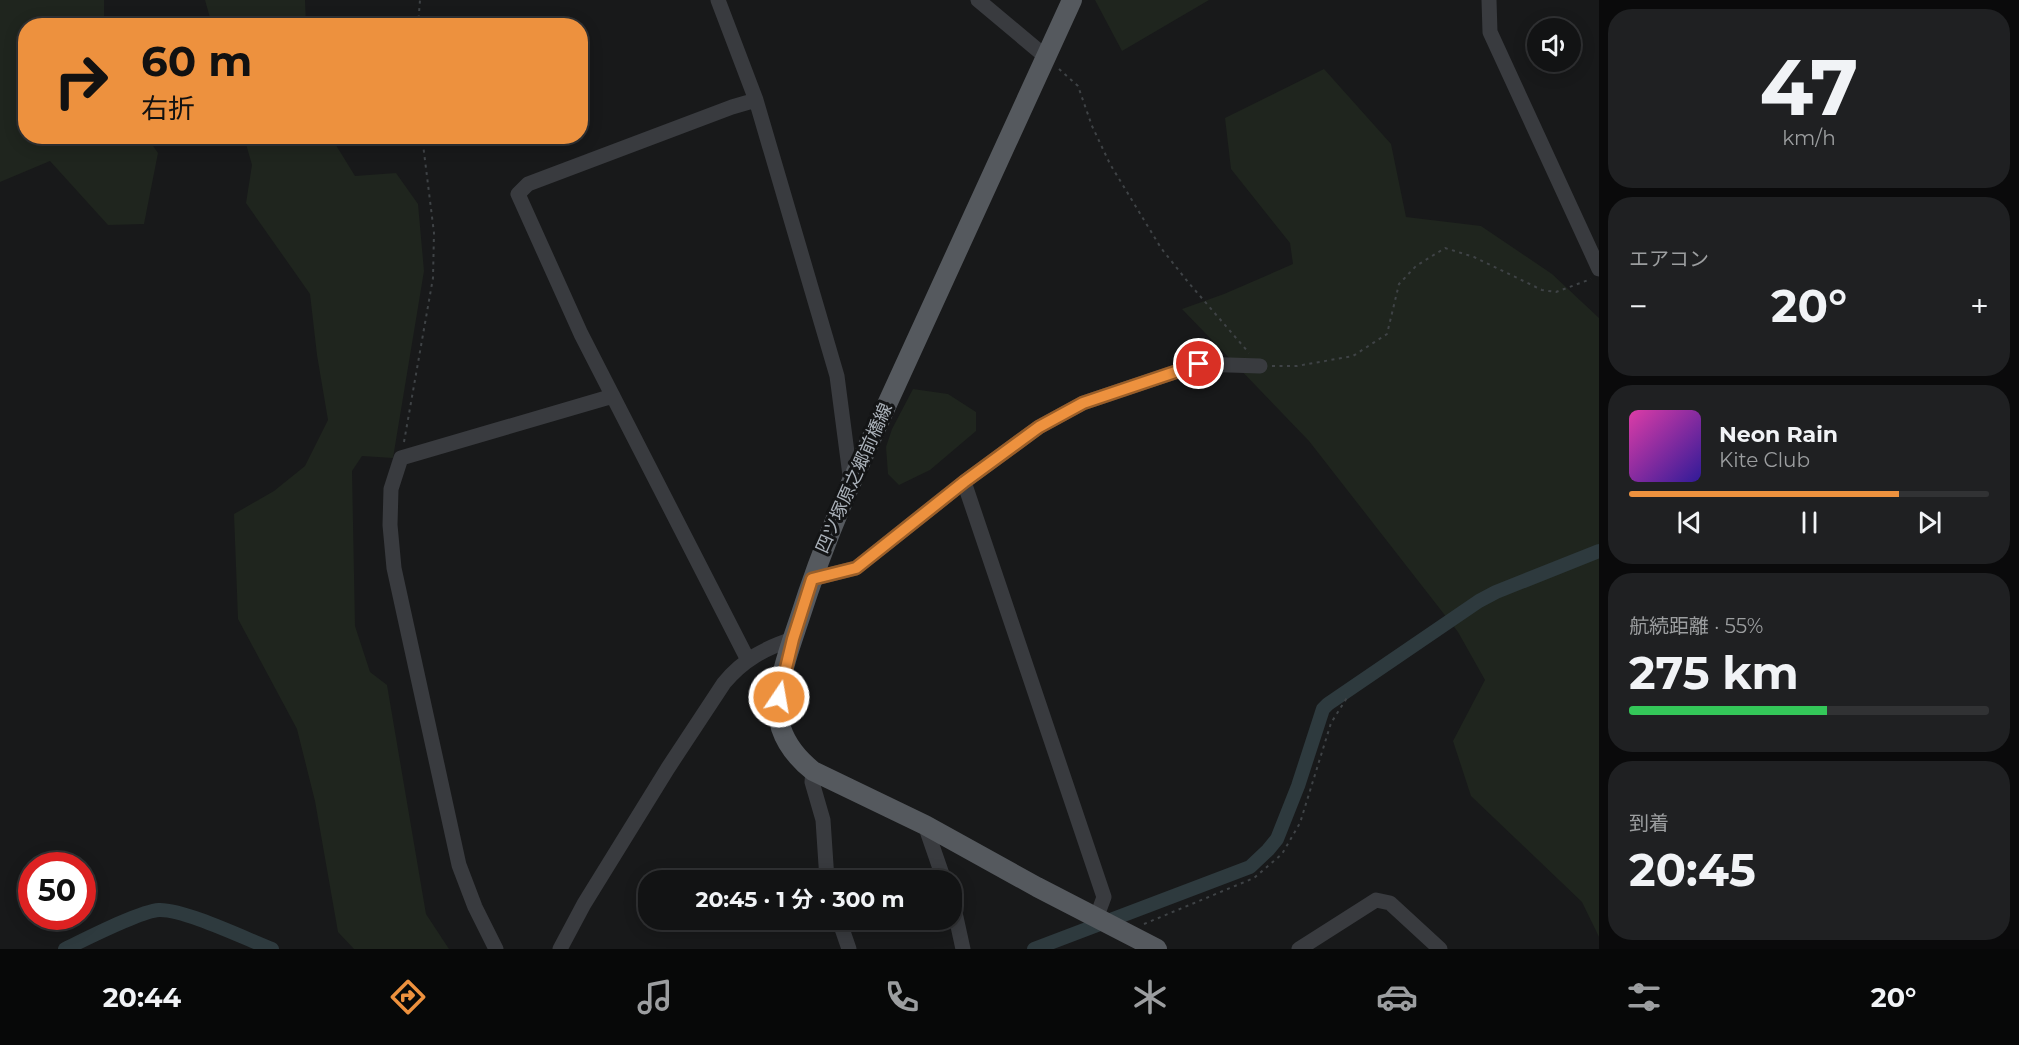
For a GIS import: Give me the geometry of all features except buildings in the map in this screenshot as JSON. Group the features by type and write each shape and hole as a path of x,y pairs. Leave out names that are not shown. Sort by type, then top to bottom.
{"main road":[{"name":"四ツ塚原之郷前橋線","path":"1072,0 850,483 812,579 793,639 779,697 781,725 787,742 799,760 813,771 925,825 1037,887 1157,949"}],"street":[{"path":"718,0 756,100 837,376 850,483"},
{"path":"978,0 1046,57"},
{"path":"1489,0 1490,32 1599,269"},
{"path":"748,660 581,334 518,194 528,184 756,100"},
{"path":"812,579 856,568 964,482 1039,427 1083,403 1199,364 1260,366"},
{"path":"496,949 475,907 459,865 394,568 390,525 391,489 401,458 613,396"},
{"path":"964,482 1104,897 1109,923"},
{"path":"560,949 584,904 668,768 724,683 748,660 768,648 793,639"},
{"path":"813,771 812,782 823,820 826,870"},
{"path":"925,825 941,870"},
{"path":"1299,949 1376,900 1390,903 1440,949"},
{"path":"842,930 849,949"},
{"path":"960,930 963,949"}],"path":[{"path":"419,18 420,0"},
{"path":"1046,57 1078,86 1092,126 1110,164 1161,248 1260,366 1297,366 1353,356 1387,334 1399,284 1416,266 1445,248 1474,256 1542,290 1556,292 1599,276"},
{"path":"401,458 433,278 434,233 423,144"},
{"path":"1109,923 1254,878 1282,854 1299,824 1331,723 1348,696"}],"shaded area":[{"path":"0,0 104,0 104,18 18,18 18,144 152,144 158,153 144,224 108,225 50,161 0,182"},
{"path":"205,0 305,0 306,18 210,18"},
{"path":"1095,0 1209,0 1122,51"},
{"path":"1324,69 1391,144 1406,217 1481,226 1552,274 1599,318 1599,937 1582,902 1471,796 1453,741 1485,680 1458,632 1309,441 1182,309 1224,294 1293,264 1290,243 1231,169 1225,118"},
{"path":"246,144 335,144 355,176 396,173 418,204 424,271 393,458 362,456 352,471 355,626 370,672 387,685 426,914 449,949 354,949 338,932 315,801 297,729 238,619 234,514 274,491 305,466 328,420 310,294 246,203 252,165"},
{"path":"913,389 948,394 976,412 976,431 930,470 899,485 888,474 886,447 892,429"}],"waterway":[{"path":"1034,949 1250,867 1277,839 1298,786 1323,709 1328,704 1479,601 1599,551"},
{"path":"65,949 126,920 159,910 199,919 272,949"}],"route":[{"path":"779,697 783,674 812,579 856,568 964,482 1039,427 1083,403 1199,364"}]}
